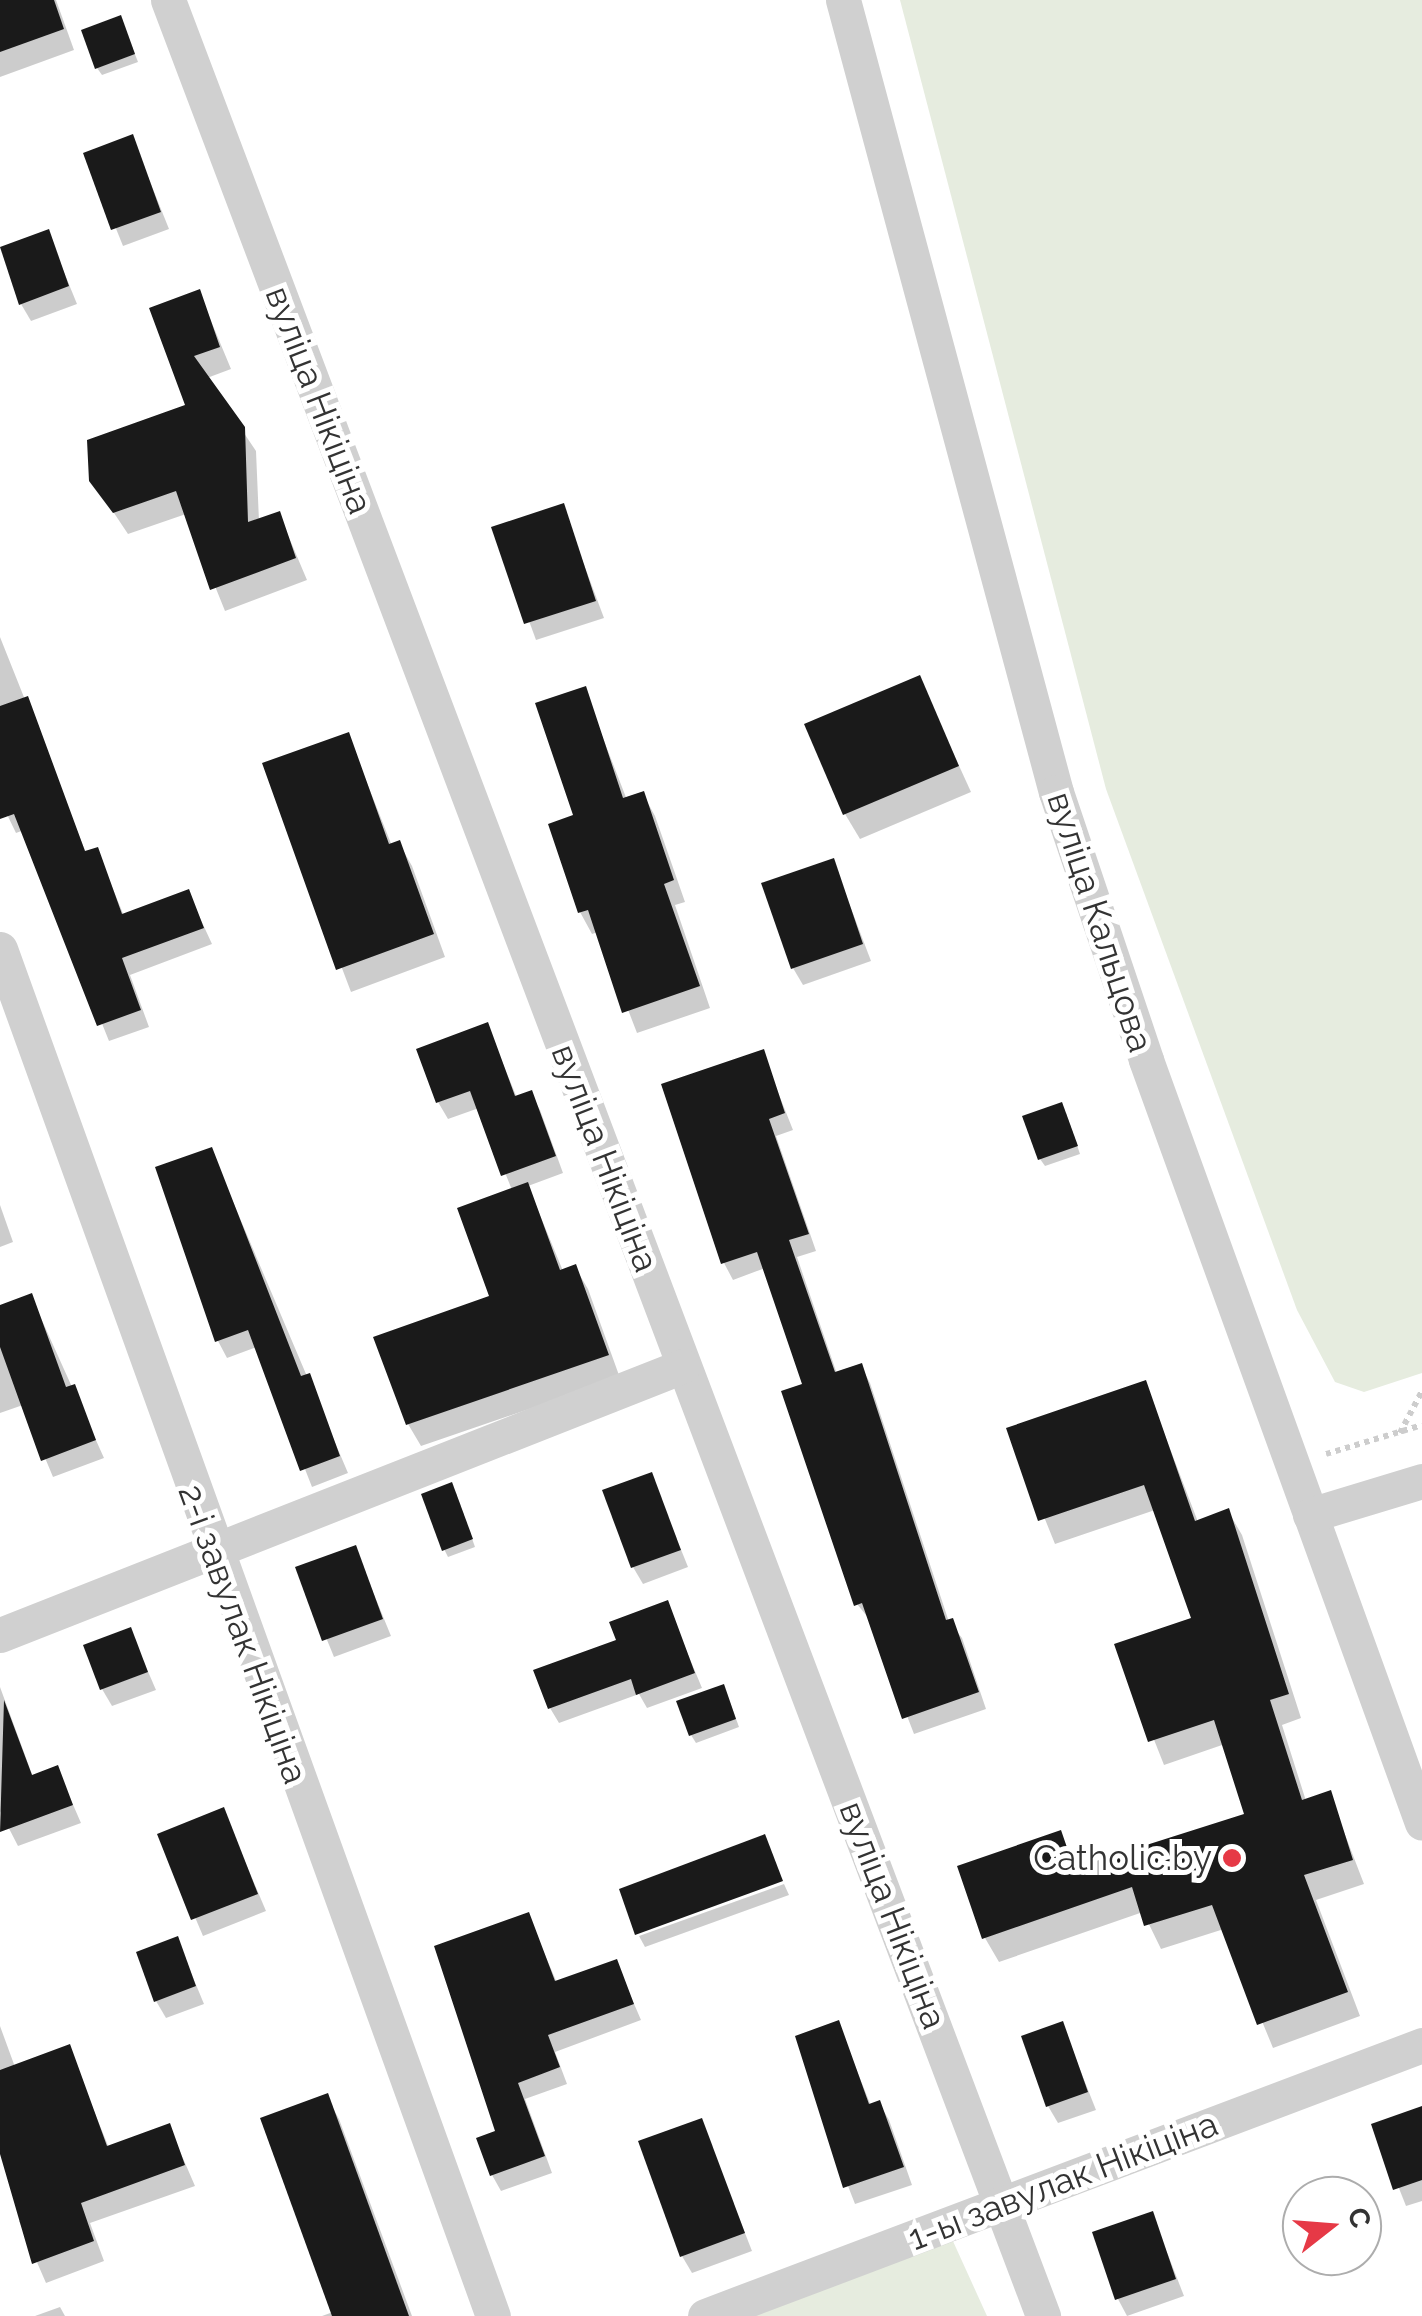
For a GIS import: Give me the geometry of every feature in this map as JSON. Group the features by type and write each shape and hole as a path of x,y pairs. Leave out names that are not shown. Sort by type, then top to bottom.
{"street":[{"name":"вуліца Нікіціна","path":"168,0 1043,2316"},
{"name":"вуліца Кальцова","path":"844,0 1056,792 1422,1823"},
{"name":"2-і завулак Нікіціна","path":"0,949 211,1549 493,2316"},
{"path":"0,1635 683,1366"},
{"path":"1310,1515 1422,1481"},
{"name":"1-ы завулак Нікіціна","path":"705,2316 1422,2045"}],"path":[{"path":"1400,1433 1422,1391"},
{"path":"1292,1464 1422,1425"}],"shaded area":[{"path":"900,0 1422,0 1422,1373 1364,1392 1335,1382 1297,1310 1106,789"},
{"path":"952,2239 987,2316 738,2316"}],"building":[{"path":"0,0 54,0 64,29 0,52"},
{"path":"121,15 135,54 95,69 81,30"},
{"path":"133,134 161,212 111,230 83,153"},
{"path":"49,229 69,286 19,305 0,247"},
{"path":"200,289 220,347 194,356 245,427 248,522 280,511 296,558 210,590 176,491 113,513 89,481 87,440 185,405 149,308"},
{"path":"564,503 596,601 524,624 491,527"},
{"path":"920,675 959,766 843,815 804,724"},
{"path":"586,686 623,798 644,791 674,880 664,884 700,986 622,1013 588,910 578,913 548,824 573,815 535,703"},
{"path":"28,696 85,851 98,847 122,914 189,889 204,928 122,958 141,1010 97,1026 14,814 0,819 0,706"},
{"path":"349,732 389,844 400,840 434,934 336,970 262,763"},
{"path":"834,858 863,944 791,969 761,883"},
{"path":"488,1022 515,1096 532,1090 556,1156 501,1176 470,1091 436,1103 416,1049"},
{"path":"764,1049 785,1113 769,1119 809,1234 789,1240 835,1372 862,1363 946,1620 953,1618 979,1692 902,1719 862,1603 854,1606 781,1391 802,1384 757,1252 721,1264 661,1084"},
{"path":"1062,1102 1078,1146 1038,1160 1022,1116"},
{"path":"212,1147 301,1376 310,1373 340,1456 300,1471 248,1330 215,1342 155,1167"},
{"path":"528,1182 560,1270 576,1264 609,1355 406,1425 373,1337 489,1296 457,1208"},
{"path":"32,1293 66,1387 75,1384 96,1440 41,1461 0,1347 0,1305"},
{"path":"1146,1380 1195,1521 1229,1508 1289,1694 1270,1700 1302,1800 1331,1790 1353,1860 1304,1875 1348,1992 1257,2025 1212,1905 1144,1926 1132,1887 982,1939 957,1866 1061,1830 1074,1868 1244,1814 1214,1720 1148,1742 1114,1644 1191,1618 1144,1485 1038,1521 1006,1428"},
{"path":"652,1472 681,1550 631,1568 602,1490"},
{"path":"452,1482 473,1539 442,1551 421,1494"},
{"path":"356,1545 383,1619 322,1641 295,1567"},
{"path":"668,1600 695,1673 636,1695 631,1679 548,1709 533,1670 616,1640 609,1622"},
{"path":"131,1627 148,1672 100,1690 83,1645"},
{"path":"724,1684 736,1719 689,1736 676,1701"},
{"path":"4,1700 32,1775 58,1765 73,1805 0,1832"},
{"path":"224,1807 258,1894 191,1920 157,1834"},
{"path":"765,1834 783,1881 635,1935 619,1889"},
{"path":"529,1912 555,1981 617,1959 634,2004 548,2035 560,2067 518,2083 545,2156 490,2176 476,2138 495,2131 434,1946"},
{"path":"178,1936 196,1986 154,2002 136,1952"},
{"path":"839,2020 869,2104 880,2100 904,2167 843,2188 795,2036"},
{"path":"1063,2021 1088,2092 1046,2107 1021,2036"},
{"path":"70,2044 107,2146 170,2123 185,2165 81,2203 94,2241 32,2264 0,2154 0,2070"},
{"path":"328,2093 409,2316 332,2316 260,2118"},
{"path":"1422,2106 1422,2180 1393,2190 1371,2124"},
{"path":"702,2118 745,2233 680,2257 638,2141"},
{"path":"1153,2211 1176,2279 1115,2300 1092,2232"}],"place":[{"name":"Catholic.by","path":"1232,1858"}]}
